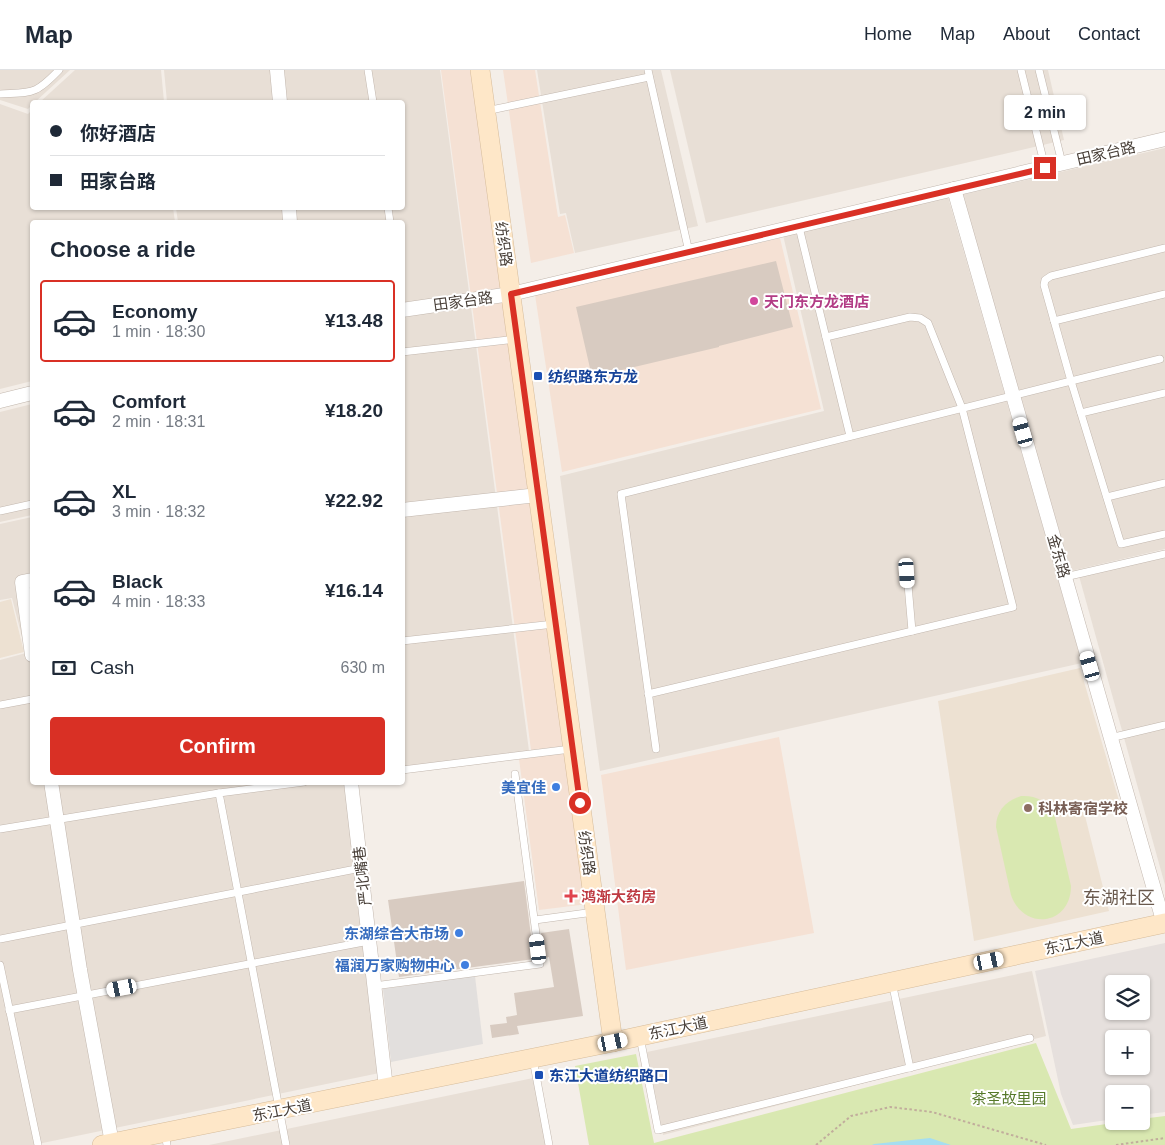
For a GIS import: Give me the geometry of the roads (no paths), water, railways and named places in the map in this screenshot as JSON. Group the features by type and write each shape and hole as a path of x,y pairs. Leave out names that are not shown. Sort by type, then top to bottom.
{"street":[{"path":"277,70 280,100"},
{"name":"纺织路","path":"480,70 613,1042"},
{"name":"田家台路","path":"405,310 511,294 1165,139"},
{"name":"金东路","path":"954,189 1164,924"},
{"path":"0,401 30,394"},
{"path":"405,510 538,495"},
{"path":"30,580 22,582 30,641"},
{"path":"51,785 107,1144"},
{"name":"严北嘴巷","path":"351,785 386,1088"},
{"name":"东江大道","path":"107,1144 166,1139 280,1110 613,1042 1164,924"}],"lane":[{"path":"0,94 32,92 39,89 59,70"},
{"path":"368,70 373,100"},
{"path":"1021,70 1045,168"},
{"path":"1039,70 1062,163"},
{"path":"486,111 648,73 690,252"},
{"path":"799,226 850,436"},
{"path":"1165,248 1050,276 1045,280 1044,285 1121,544 1165,534"},
{"path":"1054,321 1165,294"},
{"path":"648,694 1013,607 962,408 928,323 920,318 910,317 826,337"},
{"path":"405,352 517,339"},
{"path":"656,749 621,494 1160,359"},
{"path":"1081,413 1165,393"},
{"path":"1107,497 1165,484"},
{"path":"0,511 30,504"},
{"path":"1065,577 1165,554"},
{"path":"907,573 912,631"},
{"path":"405,641 555,624"},
{"path":"0,705 30,699"},
{"path":"1110,738 1165,725"},
{"path":"405,770 572,749"},
{"path":"374,986 540,964 515,774"},
{"path":"0,829 219,793 281,785"},
{"path":"219,793 286,1145"},
{"path":"0,939 361,868"},
{"path":"535,920 595,912"},
{"path":"9,1010 369,941"},
{"path":"0,965 38,1145"},
{"path":"892,982 910,1068"},
{"path":"640,1036 658,1130 1030,1038"},
{"path":"532,1059 549,1145"}],"water":[{"path":"930,1138 951,1145 872,1145 874,1144"}],"place":[{"name":"天门东方龙酒店","path":"754,301"},
{"name":"纺织路东方龙","path":"538,376"},
{"name":"美宜佳","path":"556,787"},
{"name":"科林寄宿学校","path":"1028,808"},
{"name":"鸿渐大药房","path":"571,896"},
{"name":"东湖综合大市场","path":"459,933"},
{"name":"福润万家购物中心","path":"465,965"},
{"name":"东江大道纺织路口","path":"539,1075"}],"district":[{"name":"东湖社区","path":"1119,898"}],"park label":[{"name":"茶圣故里园","path":"1009,1098"}]}
